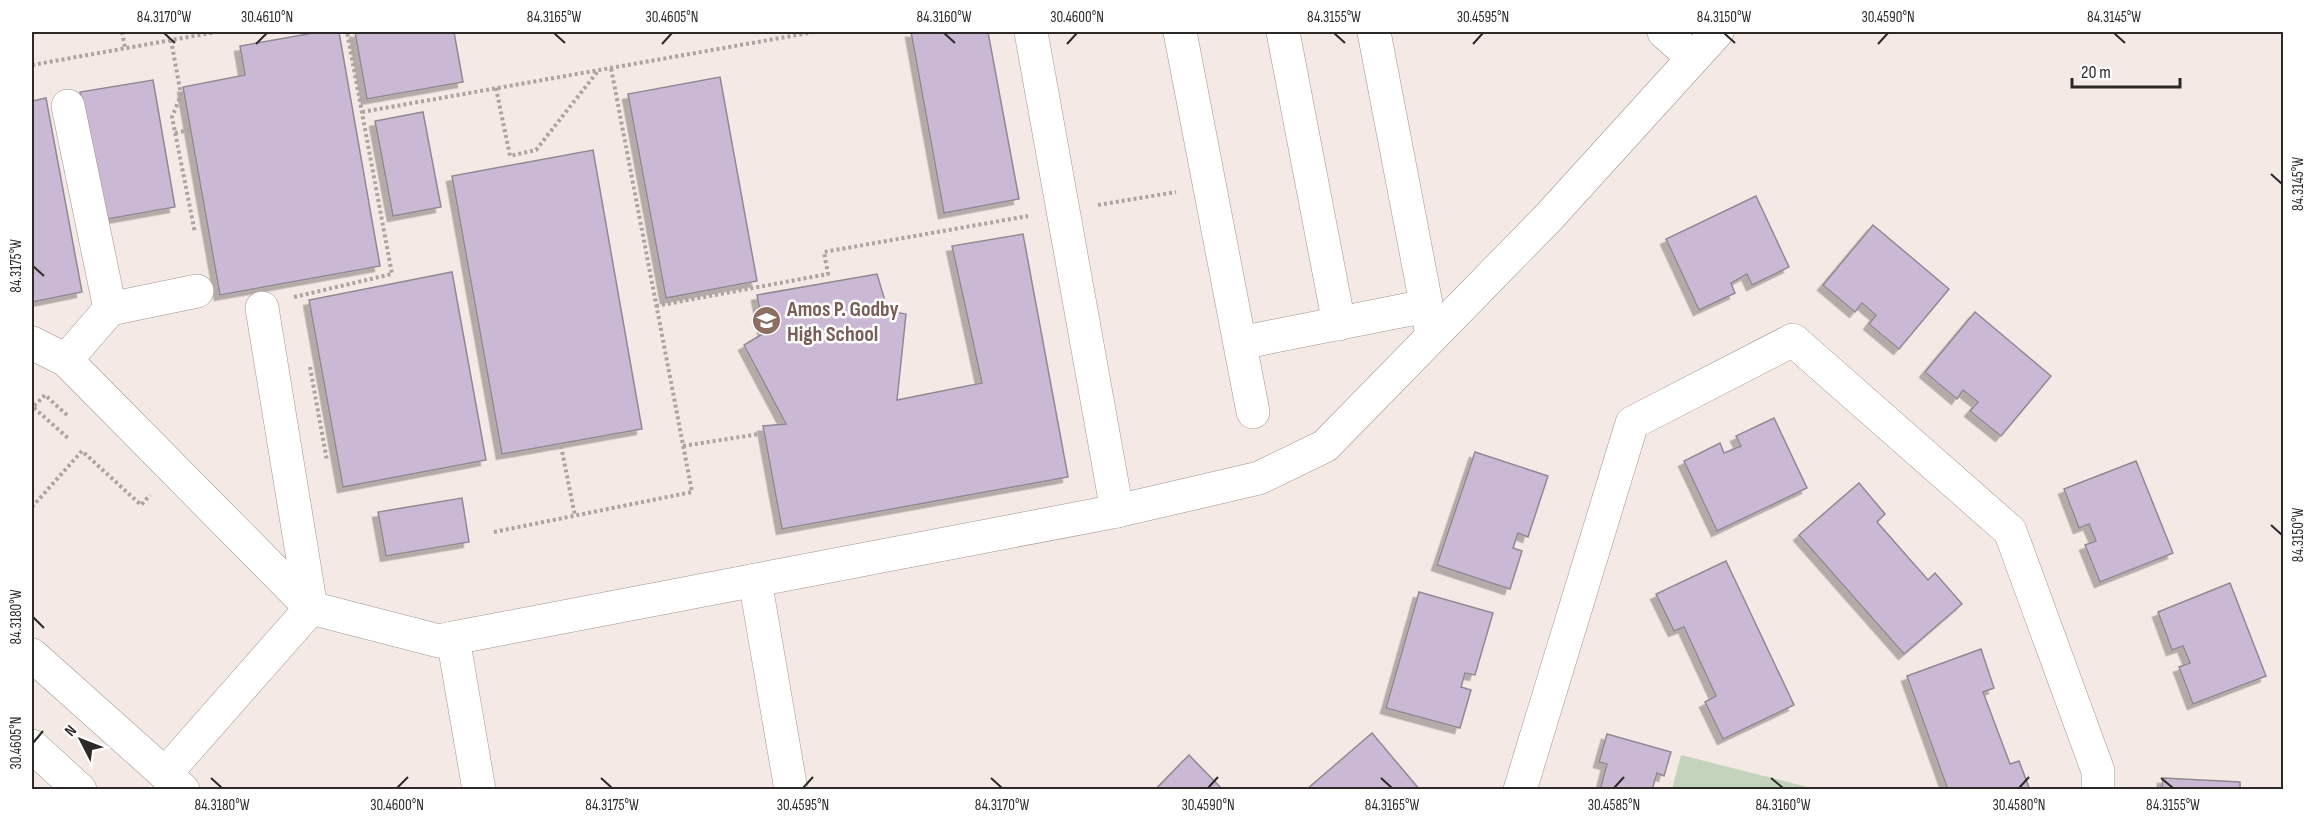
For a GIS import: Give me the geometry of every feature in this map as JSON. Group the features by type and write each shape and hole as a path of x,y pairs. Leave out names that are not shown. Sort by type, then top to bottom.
{"main road":[{"path":"1031,32 1117,511"},
{"path":"1180,32 1253,412"},
{"path":"1283,32 1339,324"},
{"path":"1374,32 1429,320"},
{"path":"1664,32 1693,58"},
{"path":"32,343 66,360 310,608 439,641 1117,511 1259,478 1325,447 1373,400 1429,320 1548,218 1717,32"},
{"path":"68,106 110,309"},
{"path":"66,360 110,309 197,291"},
{"path":"32,655 167,784 310,608 262,308"},
{"path":"1240,343 1339,324 1429,320"},
{"path":"1520,789 1632,423 1793,340 2010,531 2098,771 2098,789"},
{"path":"755,580 790,789"},
{"path":"453,638 479,789"},
{"path":"32,746 80,789"}],"path":[{"path":"122,32 126,48"},
{"path":"32,65 216,32"},
{"path":"262,308 298,295 392,274 347,32"},
{"path":"362,112 814,32"},
{"path":"171,40 181,95 172,117 195,233"},
{"path":"494,532 692,492 610,68"},
{"path":"496,88 510,156 536,150 599,70"},
{"path":"176,133 190,130"},
{"path":"656,306 828,274 824,252 1210,187"},
{"path":"298,295 300,307"},
{"path":"310,366 327,460"},
{"path":"69,417 45,395 33,407 69,439"},
{"path":"683,446 759,434"},
{"path":"561,446 574,516"},
{"path":"32,507 82,451 141,505 152,492"}],"green space":[{"path":"1681,755 1816,789 1672,789"}],"building":[{"path":"319,32 339,32 380,266 220,295 183,87 245,75 240,46"},
{"path":"355,32 454,32 463,82 367,99"},
{"path":"911,32 988,32 1019,199 944,213"},
{"path":"720,77 757,281 666,298 628,94"},
{"path":"153,80 175,207 102,220 80,92"},
{"path":"46,98 82,292 32,302 32,101"},
{"path":"423,112 441,207 393,216 375,121"},
{"path":"593,150 642,429 502,454 452,176"},
{"path":"1756,196 1789,267 1752,285 1747,274 1731,283 1735,293 1699,310 1666,239"},
{"path":"1873,225 1949,289 1899,349 1869,324 1876,315 1862,303 1855,312 1823,285"},
{"path":"1023,234 1068,477 782,529 763,426 786,424 744,345 764,333 757,295 877,274 888,311 906,314 897,400 982,383 952,246"},
{"path":"452,272 486,460 343,487 309,300"},
{"path":"1975,312 2051,376 2001,436 1970,411 1978,402 1963,390 1957,399 1925,372"},
{"path":"1774,418 1807,488 1717,531 1684,461 1720,443 1724,453 1741,446 1736,436"},
{"path":"1475,452 1548,476 1528,537 1518,533 1513,548 1522,551 1510,589 1437,565"},
{"path":"2136,461 2173,553 2100,582 2085,545 2096,541 2089,524 2079,528 2064,489"},
{"path":"1859,483 1885,514 1877,522 1928,580 1935,573 1962,604 1904,654 1799,535"},
{"path":"462,498 469,542 386,556 378,512"},
{"path":"1726,561 1794,705 1723,739 1705,702 1716,696 1684,627 1674,631 1656,594"},
{"path":"2230,583 2266,676 2193,704 2179,667 2190,663 2183,646 2172,650 2158,612"},
{"path":"1419,592 1493,613 1475,675 1465,673 1461,687 1471,690 1460,728 1386,708"},
{"path":"1981,649 1994,688 1983,692 2010,764 2019,761 2030,790 1948,790 1907,676"},
{"path":"1372,733 1420,790 1306,790"},
{"path":"1607,734 1671,752 1664,776 1657,773 1652,790 1600,790 1607,764 1599,762"},
{"path":"1189,755 1223,790 1155,790"},
{"path":"2163,778 2240,782 2240,790 2162,790"}],"place":[{"name":"Amos P. Godby High School","path":"766,321"}]}
